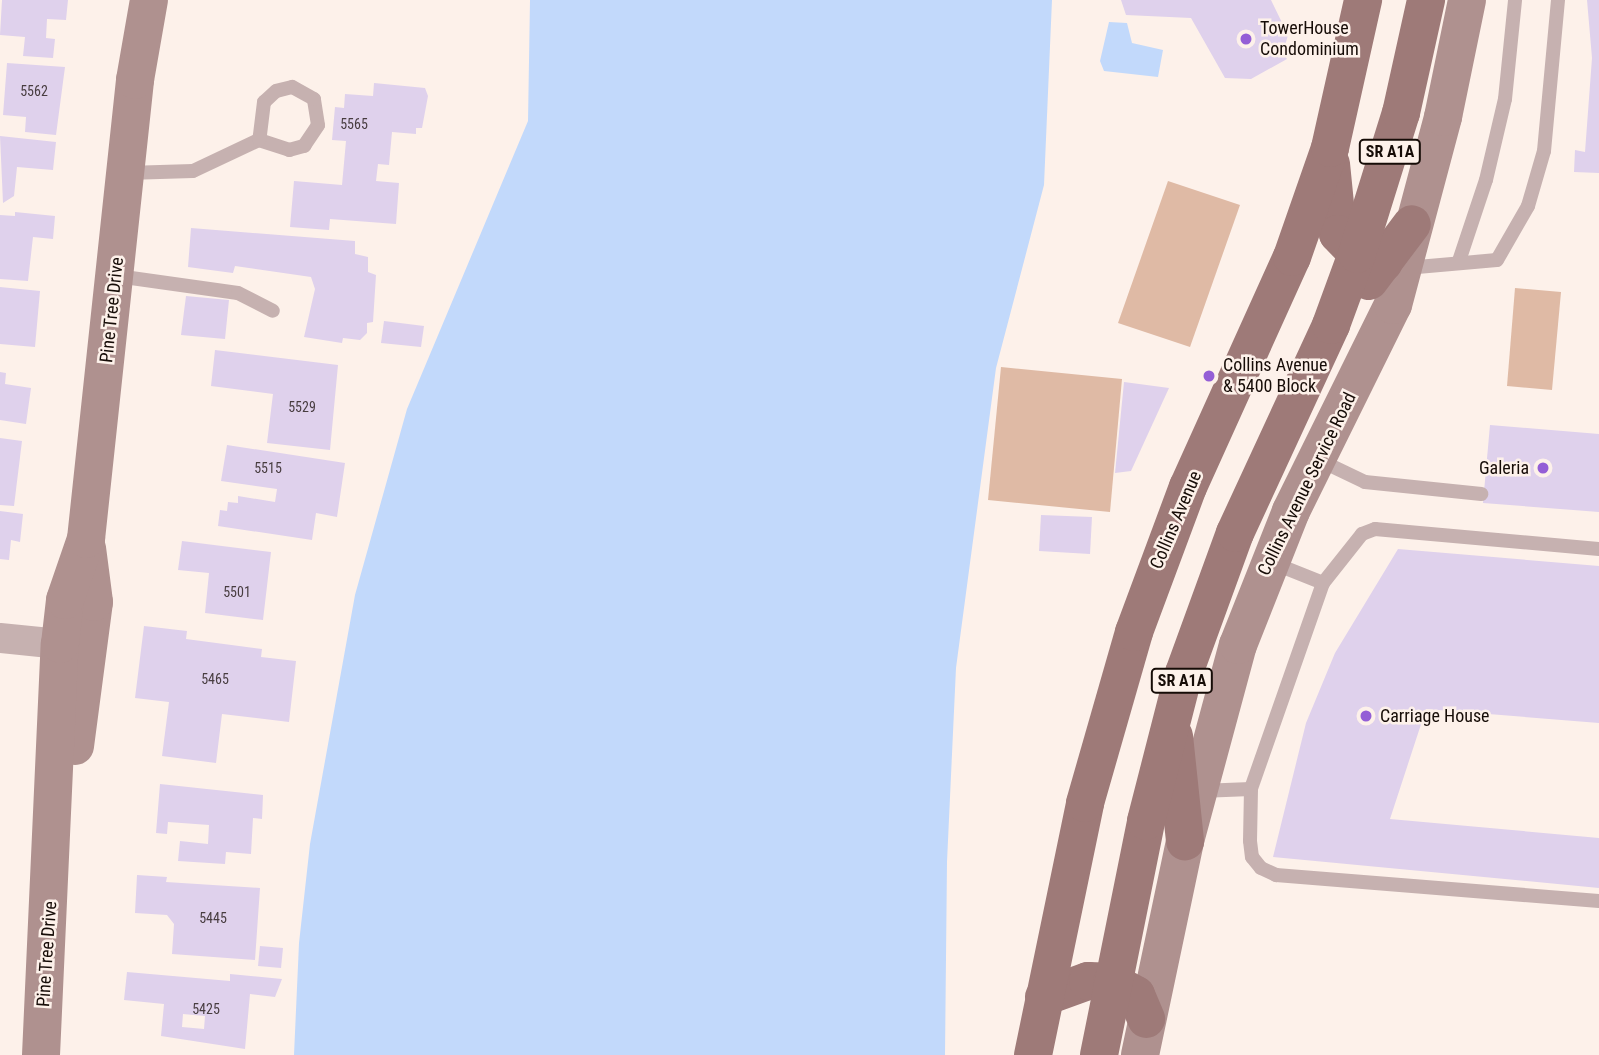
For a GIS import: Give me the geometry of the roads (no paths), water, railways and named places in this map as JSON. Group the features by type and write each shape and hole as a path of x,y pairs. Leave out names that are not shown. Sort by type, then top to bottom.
{"main road":[{"name":"Pine Tree Drive","path":"131,0 135,79"},
{"name":"Pine Tree Drive","path":"41,1055 53,853 51,790 60,644 65,600 86,540 117,276 135,79 149,0"},
{"name":"Collins Avenue","path":"1033,1055 1085,803 1149,585 1188,487 1271,311 1330,148 1363,0"},
{"name":"SR A1A","path":"1099,1055 1112,982 1171,716 1235,533 1331,325 1382,262 1401,113 1426,0"},
{"path":"1330,148 1338,234 1382,262 1412,224 1443,117 1467,0"},
{"name":"Collins Avenue Service Road","path":"1143,1037 1185,841 1230,670 1268,561 1376,344 1382,262"},
{"name":"Pine Tree Drive","path":"53,853 68,793 94,602 86,540"},
{"path":"1171,716 1185,841"},
{"path":"1044,997 1088,981 1112,982 1136,995 1143,1037"}],"street":[{"path":"0,638 60,644"}],"lane":[{"path":"1459,261 1486,180 1505,99 1514,0"},
{"path":"1382,262 1497,260 1528,206 1544,151 1558,0"},
{"path":"127,173 193,171 258,140 289,150 304,146 318,125 314,99 292,87 276,91 264,102 258,140"},
{"path":"117,276 238,293 273,311"},
{"path":"1317,459 1365,482 1480,494"},
{"path":"1599,549 1374,529 1362,534 1323,583 1251,789 1252,857 1261,868 1276,875 1599,901"},
{"path":"1268,561 1323,583"},
{"path":"1199,791 1251,789"}],"water":[{"path":"530,0 1052,0 1044,185 996,368 956,668 947,862 945,1055 294,1055 299,943 310,844 355,595 407,409 528,121"},
{"path":"1109,22 1127,23 1132,43 1163,50 1158,77 1104,71 1100,61"}],"place":[{"name":"TowerHouse Condominium","path":"1246,39"},
{"name":"Collins Avenue & 5400 Block","path":"1209,376"},
{"name":"Galeria","path":"1543,468"},
{"name":"Carriage House","path":"1366,716"}]}
